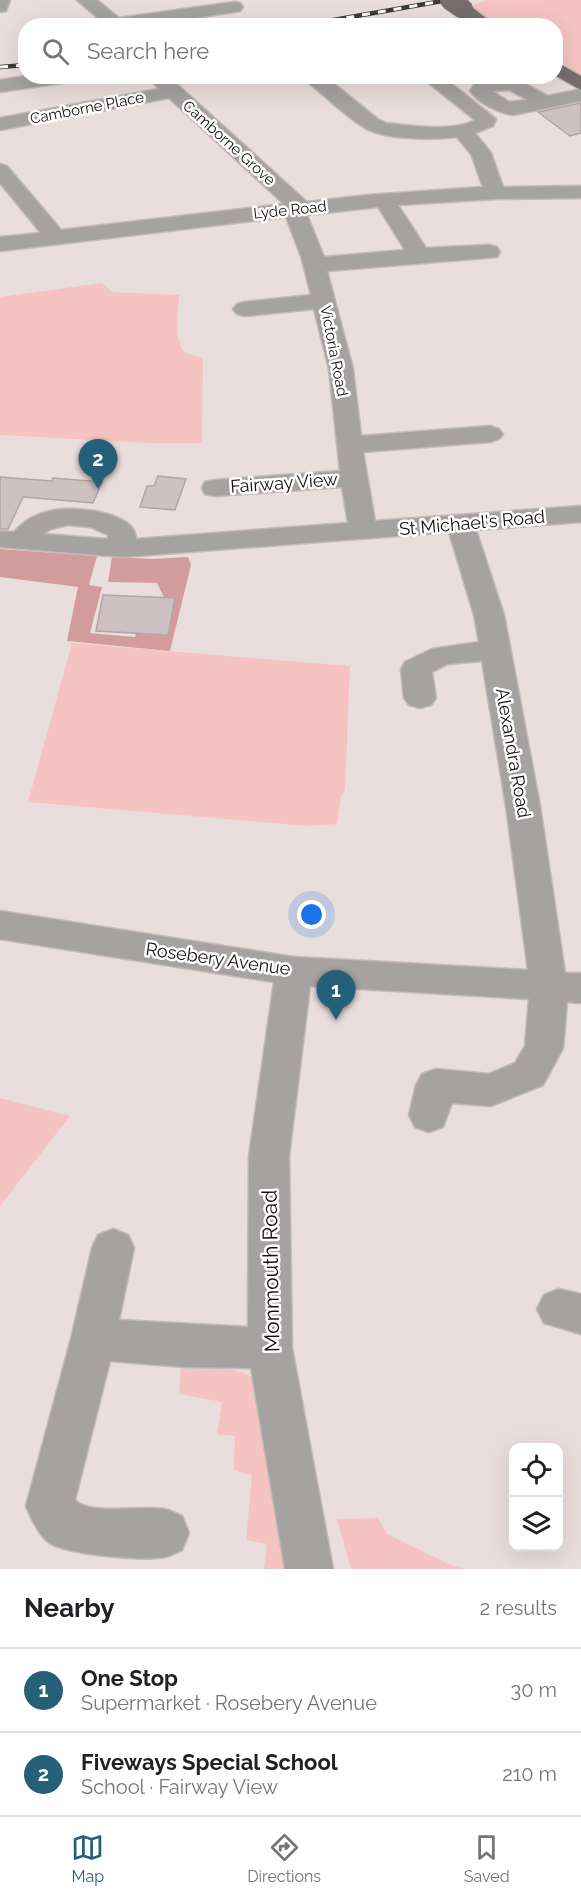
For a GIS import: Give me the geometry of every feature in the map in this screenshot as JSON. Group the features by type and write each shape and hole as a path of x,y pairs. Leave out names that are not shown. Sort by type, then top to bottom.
{"main road":[{"path":"457,4 477,18"},
{"path":"563,73 581,84"}],"street":[{"path":"0,8 1,0"},
{"path":"86,0 109,18"},
{"path":"142,0 159,18 234,8"},
{"path":"0,86 18,83"},
{"name":"Camborne Grove","path":"164,84 298,209"},
{"path":"322,84 372,124 382,128 463,132 481,127 486,122 486,119 440,84"},
{"path":"560,84 581,93"},
{"name":"Camborne Place","path":"0,124 173,92"},
{"path":"545,102 581,93"},
{"path":"463,132 481,153 495,194"},
{"path":"0,170 51,231 53,238"},
{"name":"Lyde Road","path":"0,244 384,200 581,192"},
{"path":"384,200 419,255"},
{"name":"Victoria Road","path":"298,209 341,369 353,478 363,532"},
{"path":"314,264 489,252"},
{"path":"245,309 324,301"},
{"path":"349,445 490,434"},
{"name":"Fairway View","path":"215,488 353,478"},
{"name":"St Michael's Road","path":"10,540 122,549 581,514"},
{"name":"Alexandra Road","path":"429,1115 436,1085 491,1090 529,1074 543,1048 565,987 523,806 489,615 460,524"},
{"path":"420,698 416,669 422,664 445,656 495,651"},
{"name":"Rosebery Avenue","path":"0,926 294,971 565,987"},
{"name":"Monmouth Road","path":"294,971 269,1156 270,1348 309,1569"},
{"path":"113,1248 93,1339 50,1506 65,1525 93,1532 165,1533"},
{"path":"93,1339 184,1346 270,1348"}],"shaded area":[{"path":"488,0 581,0 581,77 563,65 563,18 489,18 466,4 472,5"},
{"path":"102,283 112,292 179,295 178,333 181,347 187,353 203,357 202,443 150,443 0,435 0,297"},
{"path":"0,549 97,556 89,585 102,587 90,633 135,637 136,634 168,635 175,598 164,597 157,583 108,582 112,557 153,559 188,557 191,565 170,651 67,641 78,587 0,577"},
{"path":"72,643 350,666 345,790 341,796 337,824 307,826 28,802"},
{"path":"0,1098 70,1116 0,1206"},
{"path":"181,1369 231,1370 241,1372 257,1381 262,1438 289,1536 292,1569 264,1569 267,1544 246,1540 252,1476 234,1470 235,1436 217,1434 222,1402 179,1394"},
{"path":"378,1518 387,1534 453,1566 466,1569 351,1569 337,1519"}],"building":[{"path":"581,103 581,133 570,136 538,112"},
{"path":"158,476 186,479 175,510 140,507 147,486 154,486"},
{"path":"0,477 102,482 93,503 23,497 8,529 0,529"},
{"path":"103,595 175,598 168,635 96,631"}],"railway":[{"path":"345,18 448,0"},
{"path":"0,67 18,66"}],"place":[{"name":"Fiveways Special School","path":"98,489"},
{"name":"One Stop","path":"336,1020"}]}
